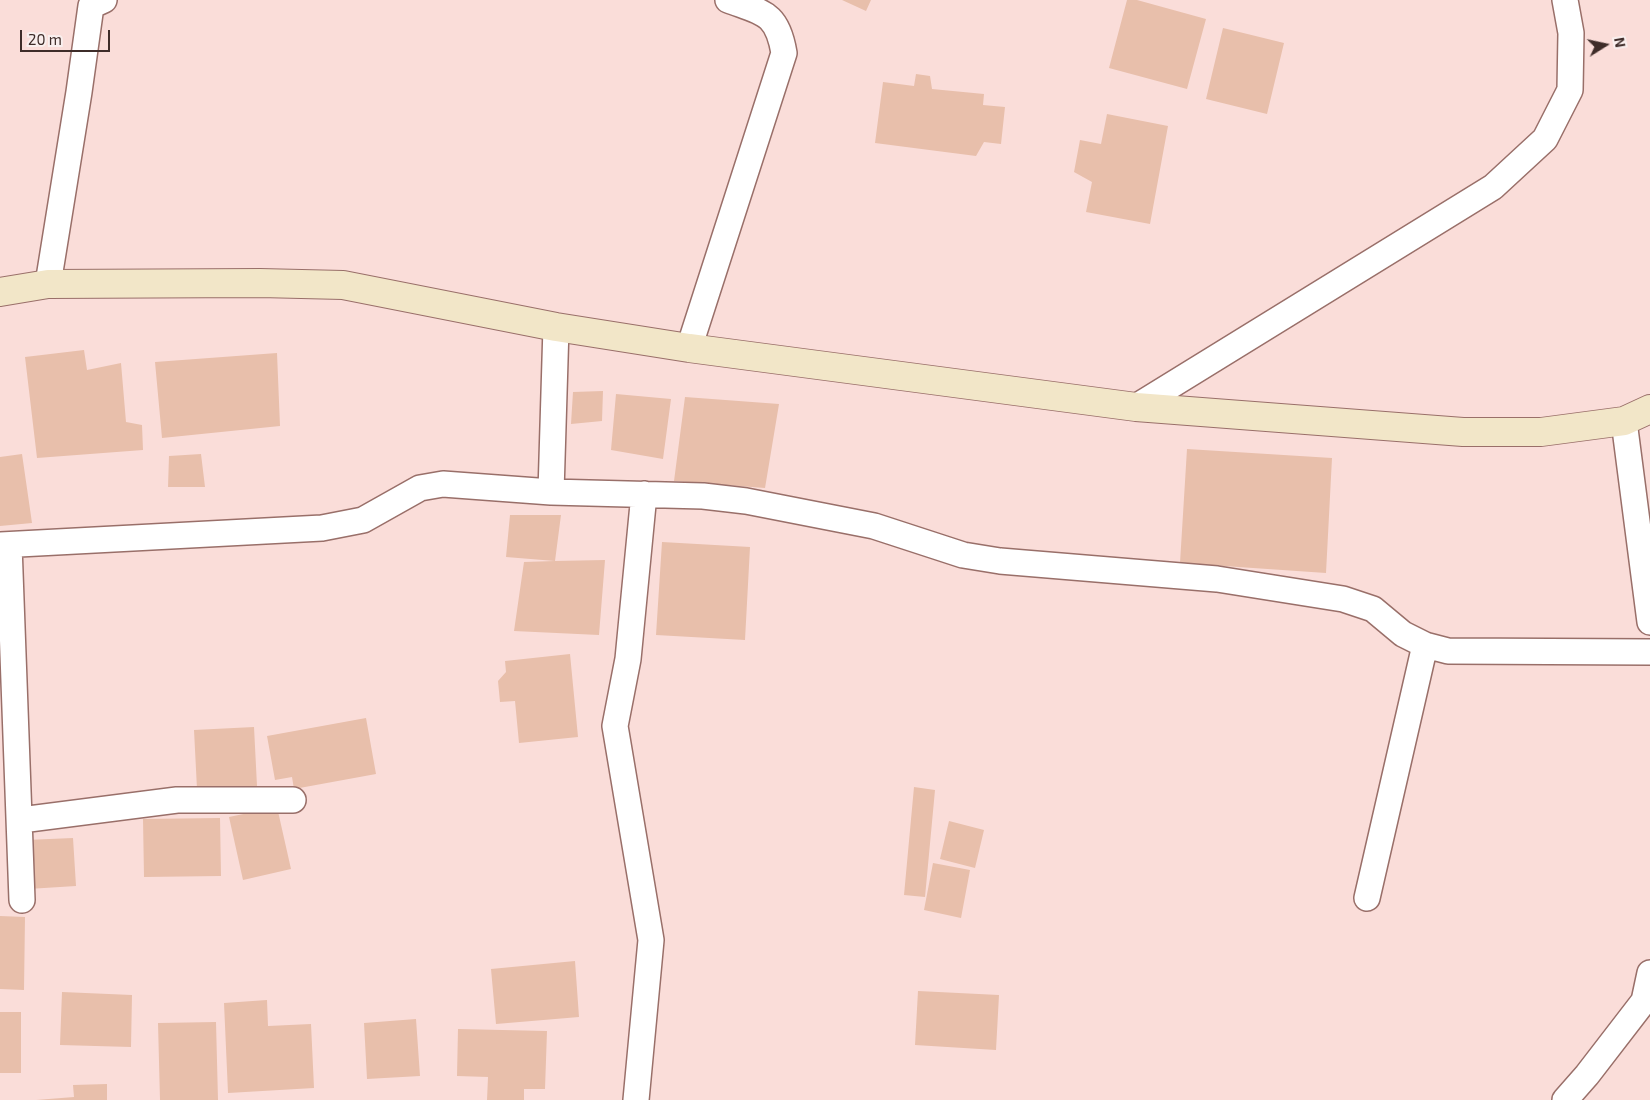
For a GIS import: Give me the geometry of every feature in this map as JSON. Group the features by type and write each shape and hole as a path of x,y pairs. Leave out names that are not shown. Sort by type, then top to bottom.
{"street":[{"path":"689,348 784,53 781,38 768,16 728,0"},
{"path":"1136,407 1494,187 1544,138 1570,90 1571,33 1565,0"},
{"path":"48,284 95,2"},
{"path":"0,292 48,284 260,283 343,285 556,326 689,348 1136,407 1463,432 1541,432 1624,421 1650,409"},
{"path":"551,492 556,326"},
{"path":"1624,421 1650,622"},
{"path":"22,900 21,820 5,545 322,528 364,520 420,488 443,484 551,492 703,496 746,501 874,526 963,555 1000,561 1217,579 1343,599 1373,609 1404,634 1425,645 1448,651 1650,652"},
{"path":"636,1100 651,940 616,726 628,659 644,494"},
{"path":"1366,898 1425,645"},
{"path":"21,820 177,800 293,800"},
{"path":"1565,1100 1587,1075 1644,1001 1650,973"}],"building":[{"path":"842,0 871,0 866,11"},
{"path":"1127,0 1137,0 1206,19 1187,89 1109,68"},
{"path":"1223,28 1284,43 1267,114 1206,99"},
{"path":"916,74 930,76 932,89 984,94 983,105 1005,107 1001,144 984,142 976,156 875,143 883,82 914,86"},
{"path":"1107,114 1168,126 1150,224 1086,212 1092,182 1074,172 1080,140 1101,144"},
{"path":"84,350 87,370 121,363 126,422 142,425 143,450 37,458 25,357"},
{"path":"277,353 280,426 162,438 155,362"},
{"path":"603,391 602,421 571,424 573,392"},
{"path":"616,394 671,399 663,459 611,450"},
{"path":"685,397 779,404 765,488 674,481"},
{"path":"1187,449 1332,458 1326,573 1180,563"},
{"path":"22,454 32,523 0,526 0,457"},
{"path":"201,454 205,487 168,487 169,456"},
{"path":"510,515 561,515 555,561 506,557"},
{"path":"662,542 750,547 745,640 656,635"},
{"path":"605,560 599,635 514,631 524,562"},
{"path":"570,654 578,737 519,743 515,701 500,702 498,681 506,672 505,661"},
{"path":"366,718 376,774 294,789 292,777 275,780 267,736"},
{"path":"254,727 257,786 197,789 194,730"},
{"path":"914,787 935,790 925,897 904,895"},
{"path":"277,807 291,869 243,880 229,817"},
{"path":"220,818 221,876 144,877 143,819"},
{"path":"949,821 984,830 975,868 940,859"},
{"path":"73,838 76,886 28,889 26,840"},
{"path":"933,863 970,870 961,918 924,910"},
{"path":"0,916 25,917 24,990 0,989"},
{"path":"575,961 579,1017 496,1024 491,969"},
{"path":"918,991 999,995 996,1050 915,1045"},
{"path":"62,992 132,995 131,1047 60,1045"},
{"path":"267,1000 268,1026 311,1024 314,1088 228,1093 224,1003"},
{"path":"0,1012 21,1012 21,1073 0,1073"},
{"path":"416,1019 420,1076 367,1079 364,1023"},
{"path":"216,1022 218,1100 160,1100 158,1023"},
{"path":"458,1029 547,1031 545,1089 524,1089 524,1100 487,1100 488,1077 457,1076"},
{"path":"107,1084 107,1100 36,1100 74,1097 73,1085"}]}
